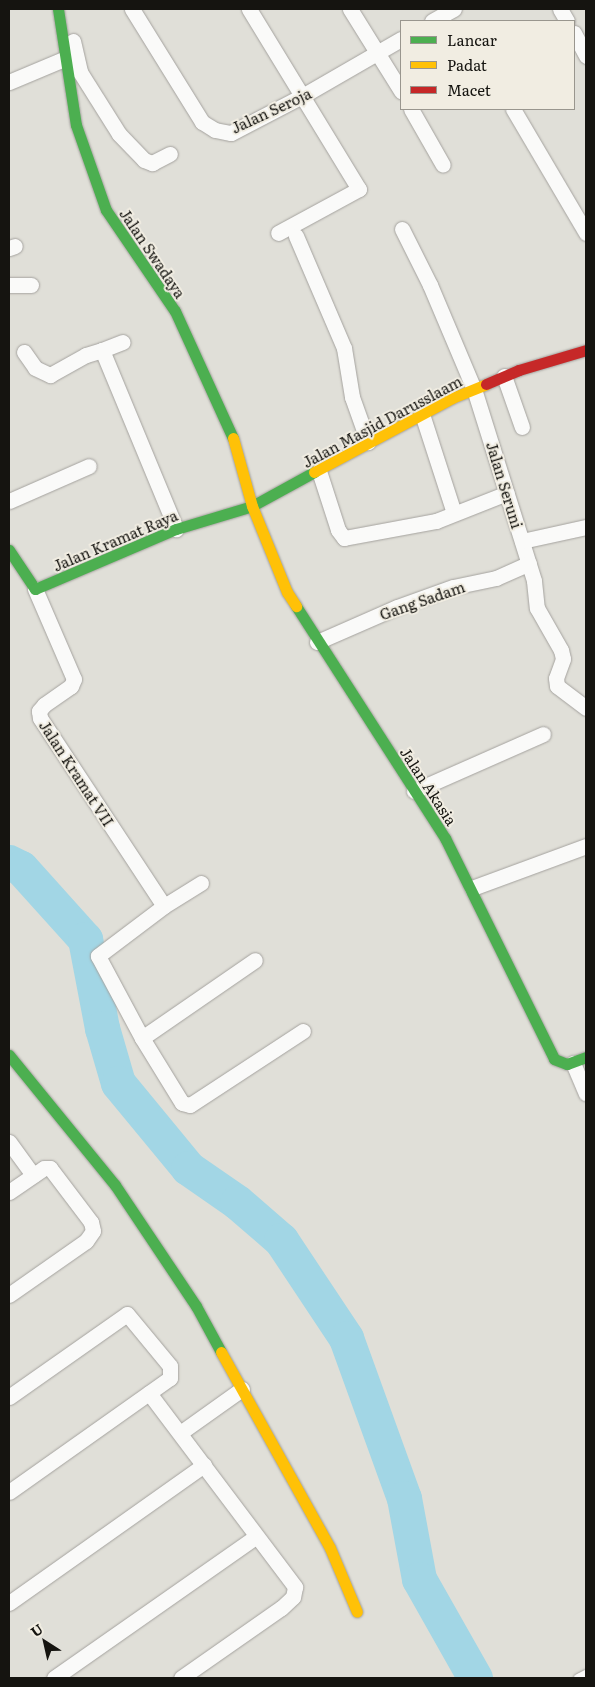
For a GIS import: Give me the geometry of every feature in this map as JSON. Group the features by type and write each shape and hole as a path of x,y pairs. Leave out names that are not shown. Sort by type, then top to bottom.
{"street":[{"name":"Jalan Swadaya","path":"58,9 66,58 75,74 76,125 106,210 175,311 238,448 252,506"},
{"path":"68,9 75,74 118,134 137,155 152,163 170,154"},
{"name":"Jalan Seroja","path":"132,9 202,122 215,130 231,133 304,95 400,40"},
{"path":"249,9 304,95 359,189 278,233"},
{"path":"350,9 379,52 400,89"},
{"path":"434,20 454,9 461,20"},
{"path":"560,9 566,20"},
{"path":"575,35 586,56"},
{"path":"9,82 66,58"},
{"path":"412,110 443,165"},
{"path":"514,110 586,233"},
{"name":"Jalan Seruni","path":"402,229 414,252 474,389 529,563 542,619 563,659 556,678 557,686 586,708"},
{"path":"296,236 344,348 352,397 368,442"},
{"path":"9,285 31,285"},
{"path":"24,352 35,368 50,375 86,354 123,342"},
{"path":"102,350 176,529"},
{"name":"Jalan Masjid Darusslaam","path":"252,506 319,471 368,442 474,389 504,376 586,350"},
{"path":"504,376 522,427"},
{"path":"422,414 454,513"},
{"path":"9,501 89,466"},
{"path":"319,471 338,530 344,538 436,520 507,493"},
{"name":"Jalan Kramat Raya","path":"35,589 176,529 252,506"},
{"name":"Jalan Akasia","path":"252,506 287,592 317,642 414,791 472,888 554,1059 562,1064 579,1060"},
{"path":"522,541 586,527"},
{"path":"9,550 35,589"},
{"name":"Gang Sadam","path":"317,642 397,607 453,587 496,578 529,563"},
{"name":"Jalan Kramat VII","path":"35,589 74,680 71,686 44,704 39,711 40,718 164,906"},
{"path":"414,791 543,734"},
{"path":"472,888 586,846"},
{"path":"201,883 164,906 98,956 142,1038 186,1106 303,1031"},
{"path":"142,1038 255,960"},
{"path":"9,1055 115,1185 196,1306 330,1548 357,1612"},
{"path":"579,1060 586,1093"},
{"path":"9,1142 33,1175"},
{"path":"9,1192 44,1168 54,1171 91,1222 93,1231 86,1242 9,1295"},
{"path":"9,1397 127,1314 170,1366 170,1378 9,1492"},
{"path":"180,1433 242,1390"},
{"path":"149,1393 204,1465 256,1538 295,1586 293,1597 181,1678"},
{"path":"9,1603 204,1465"},
{"path":"54,1678 256,1538"}],"lane":[{"path":"578,1678 586,1674"}],"waterway":[{"path":"9,862 21,868 85,939 102,1028 118,1083 188,1168 237,1202 281,1240 346,1338 404,1498 419,1579 475,1678"}],"traffic: fast":[{"path":"58,9 76,125 106,210 175,311 233,438"},
{"path":"9,550 35,589 176,529 252,506 314,472"},
{"path":"296,606 445,838 554,1059 567,1064 586,1057"},
{"path":"9,1055 115,1185 196,1306 221,1352"}],"traffic: slow":[{"path":"314,472 452,398 486,384"},
{"path":"233,438 252,506 287,592 296,606"},
{"path":"221,1352 330,1548 357,1612"}],"traffic: jam":[{"path":"486,384 519,370 586,350"}]}
